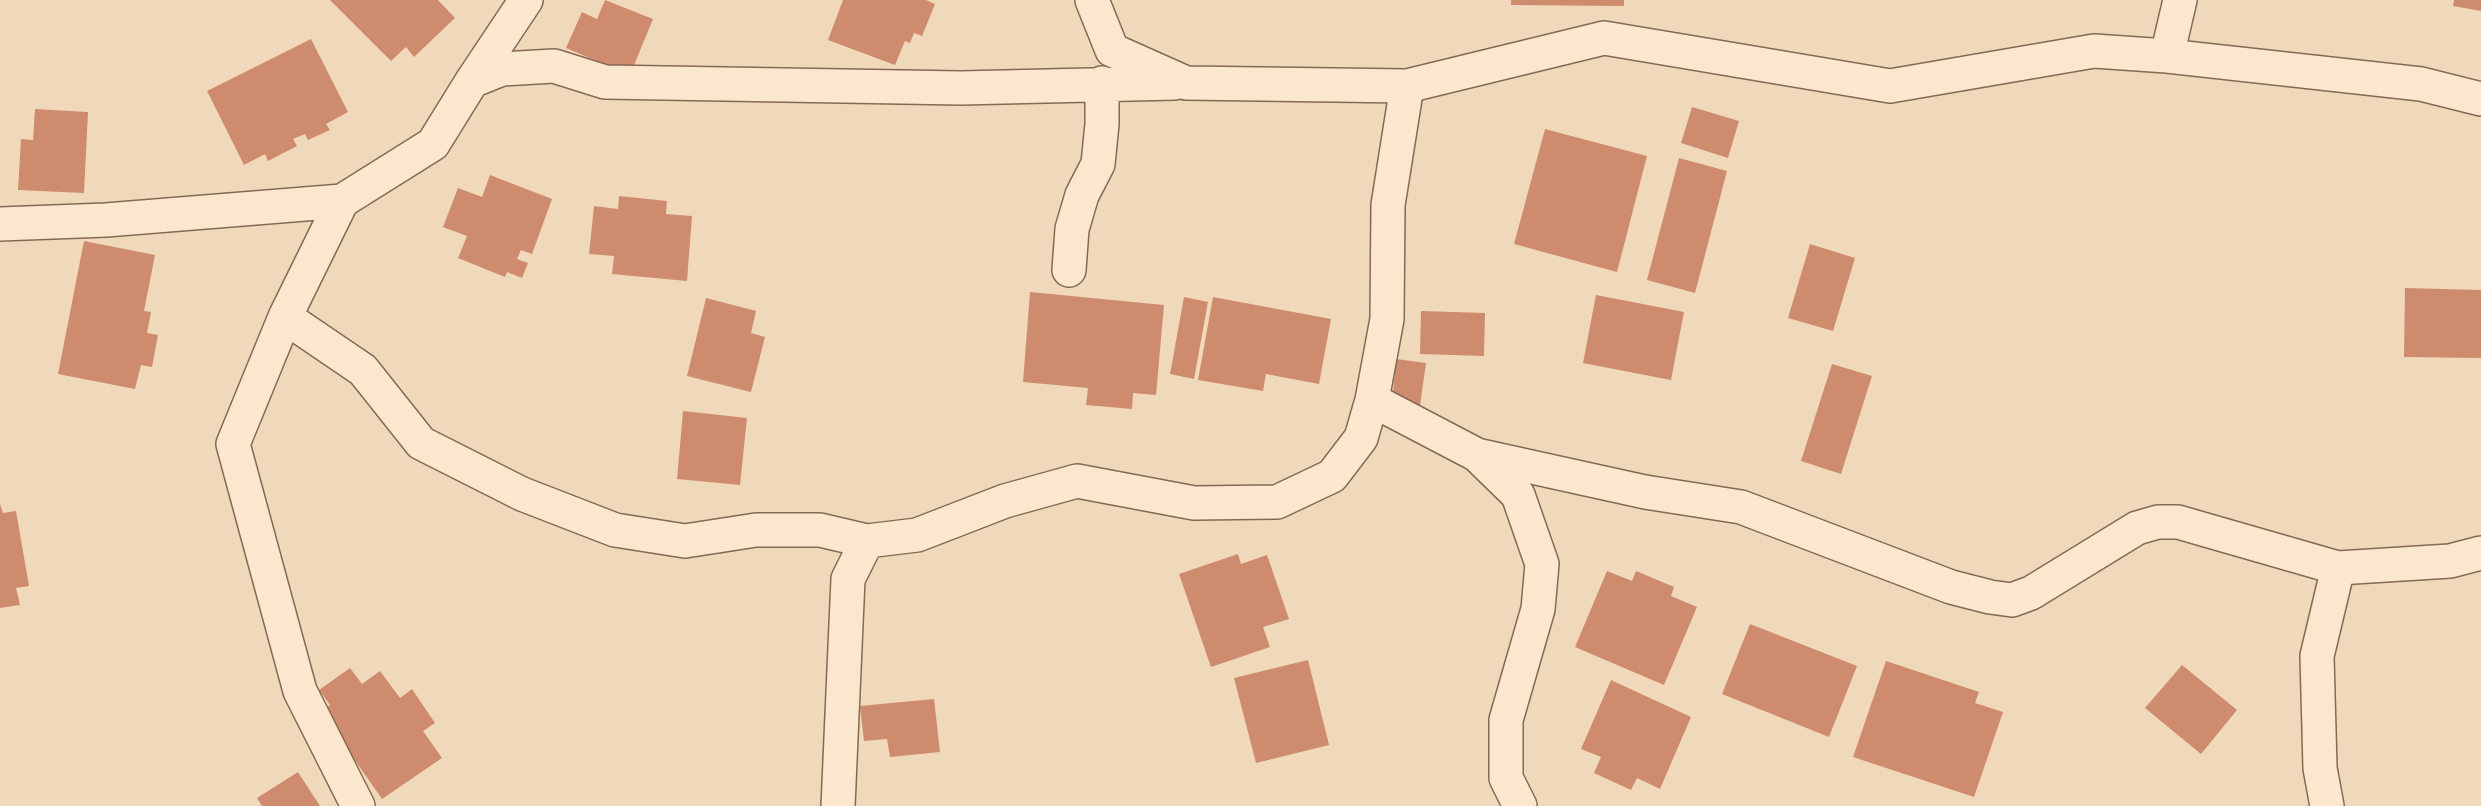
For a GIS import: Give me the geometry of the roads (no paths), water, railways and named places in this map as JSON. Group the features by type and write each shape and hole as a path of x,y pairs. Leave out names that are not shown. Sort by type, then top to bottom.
{"street":[{"path":"0,224 106,220 342,201 433,144 526,0"},
{"path":"1092,0 1112,50 1186,83"},
{"path":"2167,56 2180,0"},
{"path":"472,81 502,69 554,66 605,82 961,88 1102,83 1407,86 1604,38 1890,86 2094,51 2167,56 2421,84 2481,99"},
{"path":"1069,270 1072,229 1082,195 1098,165 1102,124 1102,83"},
{"path":"285,317 363,370 421,443 522,494 604,526 685,541 756,530 820,530 867,541 917,535 1005,501 1077,482 1194,503 1277,502 1332,476 1361,438 1372,399 1387,319 1388,205 1407,86"},
{"path":"342,201 285,317 233,444 300,691 358,806"},
{"path":"1372,399 1477,455 1645,492 1741,507 1951,588 1990,597 2013,600 2031,593 2137,528 2158,522 2178,522 2338,568 2450,561 2481,554"},
{"path":"1477,455 1518,495 1542,564 1538,609 1506,720 1506,778 1520,806"},
{"path":"838,806 848,579 867,541"},
{"path":"2327,806 2320,768 2317,656 2338,568"}]}
